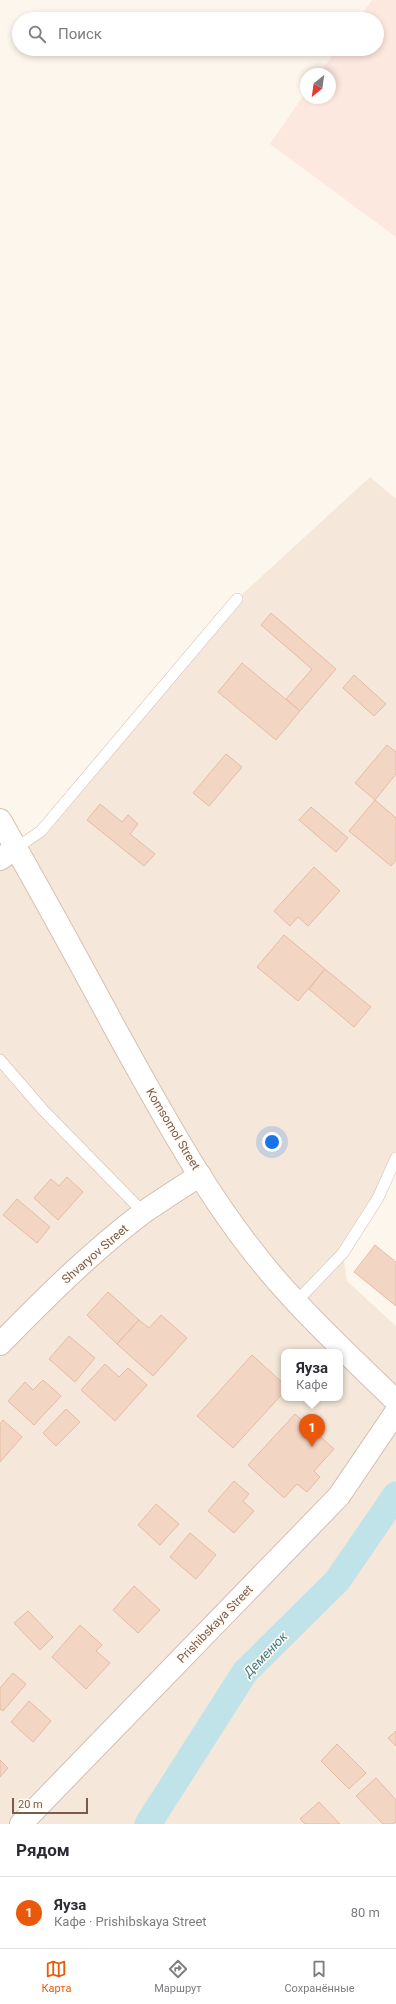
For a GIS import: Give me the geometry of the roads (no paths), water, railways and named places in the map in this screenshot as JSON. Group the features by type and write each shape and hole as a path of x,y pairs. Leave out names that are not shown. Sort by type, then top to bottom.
{"street":[{"name":"Komsomol Street","path":"0,820 8,854 165,1120 200,1175 267,1269 319,1326 343,1349"},
{"name":"Shvaryov Street","path":"0,1344 48,1295 106,1243 144,1213 200,1175"},
{"name":"Komsomol Street","path":"343,1349 396,1401"},
{"name":"Prishibskaya Street","path":"21,1824 339,1496 396,1412"}],"lane":[{"path":"8,854 41,831 237,599"},
{"path":"0,1060 44,1111 144,1213"},
{"path":"297,1301 343,1253 378,1198 396,1158"}],"waterway":[{"name":"Деменюк","path":"148,1824 245,1672 337,1581 396,1495"}],"place":[{"name":"Яуза","path":"312,1447"}]}
